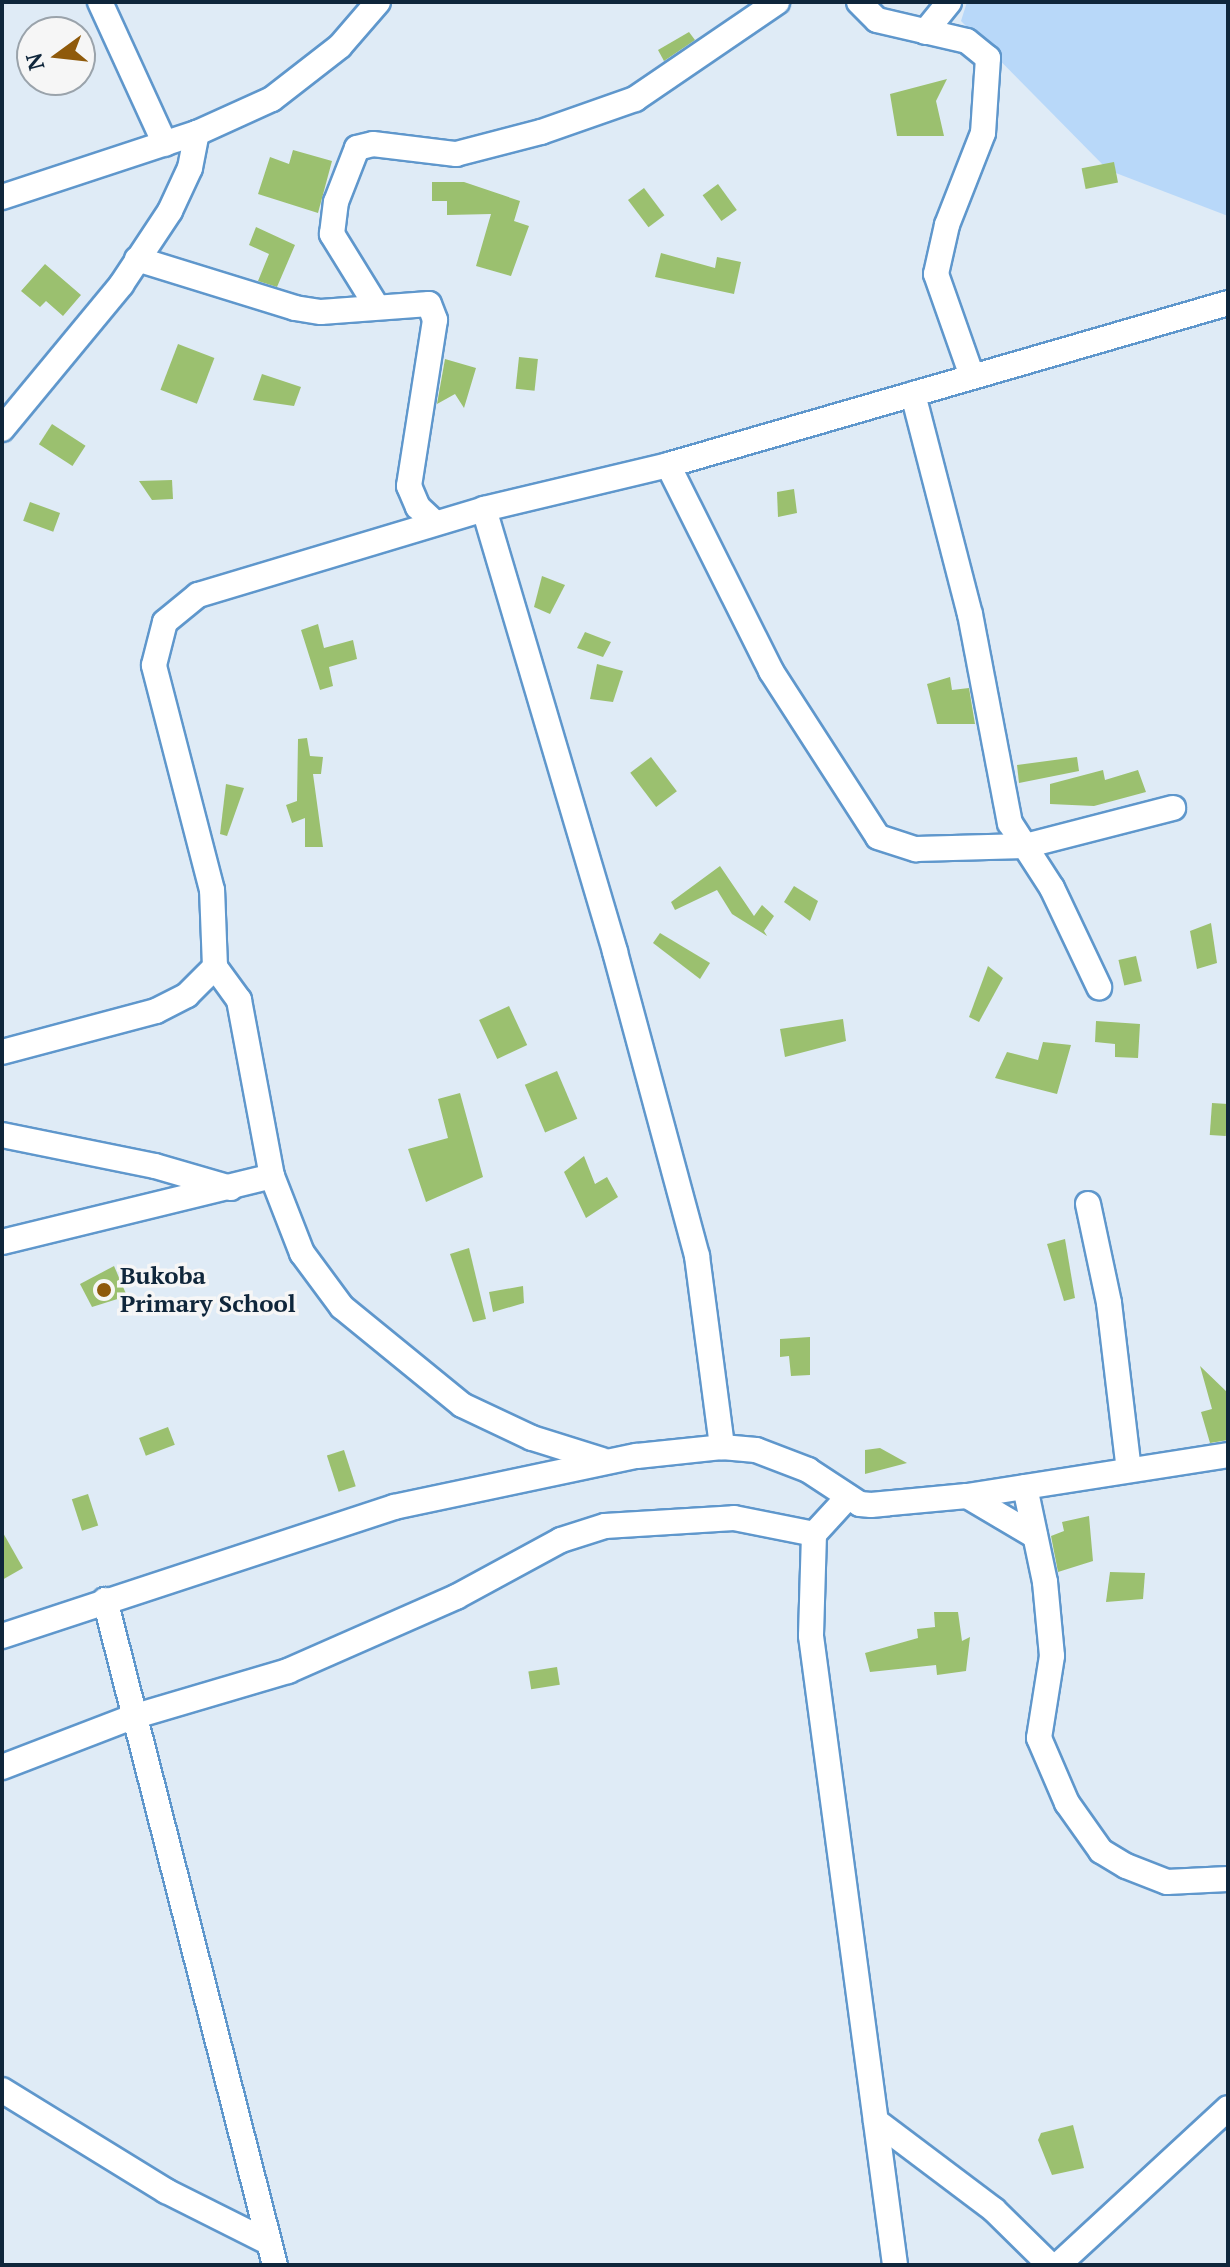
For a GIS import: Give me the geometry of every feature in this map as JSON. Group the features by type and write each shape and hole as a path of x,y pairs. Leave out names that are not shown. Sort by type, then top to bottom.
{"street":[{"path":"100,2 165,144"},
{"path":"2,197 197,133 272,99 340,46 378,2"},
{"path":"377,307 332,234 336,202 357,148 373,144 456,154 579,119 635,99 677,75 777,2"},
{"path":"859,2 877,20 982,49 991,70 983,133 947,225 936,274 972,376"},
{"path":"925,32 949,2"},
{"path":"2,429 137,259 190,168 197,133"},
{"path":"137,259 295,308 321,312 429,304 435,309 409,486 418,507 435,523"},
{"path":"605,1461 532,1438 462,1405 402,1361 342,1307 302,1253 272,1176 239,1000 215,967 212,890 186,781 158,693 155,643 165,622 181,606 222,584 484,509 668,465 1228,303"},
{"path":"913,394 973,627 999,786 1010,823 1064,910 1099,987"},
{"path":"668,465 771,671 878,837 916,849 1025,846 1173,808"},
{"path":"484,509 615,952 697,1256 722,1447"},
{"path":"2,1052 156,1011 187,995 215,967"},
{"path":"2,1135 155,1166 233,1189"},
{"path":"2,1242 233,1189 272,1176"},
{"path":"1088,1204 1109,1303 1129,1470"},
{"path":"2,1636 394,1507 605,1461 722,1447 780,1457 848,1497 871,1505 967,1496 1228,1455"},
{"path":"1025,1487 1052,1656 1039,1738 1077,1822 1101,1851 1147,1876 1167,1882 1228,1879"},
{"path":"967,1496 1035,1536"},
{"path":"848,1497 814,1534 810,1582 814,1693 895,2265"},
{"path":"2,1767 132,1717 288,1671 456,1597 561,1540 605,1526 734,1518 814,1534"},
{"path":"105,1600 132,1717 272,2253"},
{"path":"2,2090 272,2253"},
{"path":"1058,2265 1228,2108"},
{"path":"876,2121 994,2210 1050,2265"}],"shaded area":[{"path":"967,2 1228,2 1228,216 1108,170 961,21"}],"building":[{"path":"689,32 695,40 664,61 658,50"},
{"path":"947,79 936,101 944,136 897,136 890,94"},
{"path":"293,150 332,161 318,213 258,194 270,157 289,164"},
{"path":"1114,162 1118,183 1086,189 1082,168"},
{"path":"432,182 464,182 520,201 514,221 529,226 511,276 476,266 491,214 447,215 447,201 432,201"},
{"path":"718,184 737,210 721,221 703,195"},
{"path":"644,188 664,215 648,227 628,200"},
{"path":"256,227 295,245 277,287 258,281 269,254 249,245"},
{"path":"661,253 715,268 717,257 741,262 734,294 655,277"},
{"path":"45,264 81,295 63,316 46,301 40,307 21,291"},
{"path":"178,344 214,358 197,404 160,390"},
{"path":"519,357 538,359 535,391 516,389"},
{"path":"445,359 476,368 464,408 455,394 437,404"},
{"path":"262,374 301,387 294,406 253,400"},
{"path":"52,424 86,446 72,466 39,444"},
{"path":"172,480 173,499 152,500 139,481"},
{"path":"794,489 797,513 778,517 777,492"},
{"path":"30,502 60,513 53,532 23,521"},
{"path":"542,576 565,585 550,614 534,607"},
{"path":"318,624 324,648 353,640 357,659 329,667 333,686 320,690 301,630"},
{"path":"585,632 611,642 603,657 577,648"},
{"path":"597,664 623,671 613,702 590,699"},
{"path":"950,677 952,690 969,688 975,724 937,724 927,684"},
{"path":"307,738 310,756 323,757 321,774 313,774 323,847 305,847 305,818 292,823 286,805 297,801 298,739"},
{"path":"651,757 677,791 656,807 630,773"},
{"path":"1077,757 1079,771 1019,783 1017,765"},
{"path":"1103,770 1105,780 1138,770 1146,792 1094,806 1050,804 1050,784"},
{"path":"226,784 244,788 227,836 220,834"},
{"path":"720,866 754,916 762,905 774,916 764,931 767,936 732,914 717,890 675,910 671,902"},
{"path":"794,886 818,901 810,921 784,902"},
{"path":"1211,923 1217,963 1197,969 1190,931"},
{"path":"660,933 710,963 700,979 653,943"},
{"path":"1136,956 1142,981 1124,985 1118,960"},
{"path":"988,966 1003,978 979,1022 969,1017"},
{"path":"509,1006 527,1045 497,1059 479,1020"},
{"path":"843,1019 846,1041 785,1057 780,1029"},
{"path":"1096,1021 1140,1024 1138,1058 1115,1057 1115,1044 1095,1042"},
{"path":"1043,1042 1071,1045 1057,1094 995,1078 1007,1052 1038,1060"},
{"path":"557,1071 577,1119 545,1133 525,1085"},
{"path":"460,1093 483,1177 426,1202 408,1149 448,1138 438,1099"},
{"path":"1212,1103 1228,1104 1226,1136 1210,1135"},
{"path":"584,1156 595,1184 607,1177 618,1197 586,1218 564,1172"},
{"path":"1065,1239 1075,1298 1064,1301 1047,1244"},
{"path":"469,1248 486,1319 473,1322 450,1254"},
{"name":"Bukoba Primary School","path":"114,1266 127,1296 92,1307 80,1284"},
{"path":"523,1286 524,1303 493,1312 489,1292"},
{"path":"810,1337 810,1375 791,1376 789,1356 780,1357 780,1339"},
{"path":"1200,1366 1228,1393 1228,1440 1210,1443 1201,1412 1212,1409"},
{"path":"168,1427 175,1445 146,1456 139,1438"},
{"path":"880,1448 907,1463 865,1474 865,1450"},
{"path":"344,1450 356,1486 339,1492 327,1456"},
{"path":"88,1494 98,1525 82,1531 72,1499"},
{"path":"1089,1516 1093,1561 1058,1572 1051,1536 1064,1531 1062,1522"},
{"path":"2,1531 23,1568 2,1580"},
{"path":"1110,1572 1145,1573 1143,1599 1106,1602"},
{"path":"934,1612 958,1612 962,1641 970,1637 966,1671 937,1675 936,1665 870,1672 865,1653 918,1638 917,1629 935,1627"},
{"path":"557,1667 560,1685 531,1689 528,1672"},
{"path":"1073,2125 1084,2168 1052,2175 1038,2140 1041,2133"}],"place":[{"name":"Bukoba Primary School","path":"104,1290"}]}
